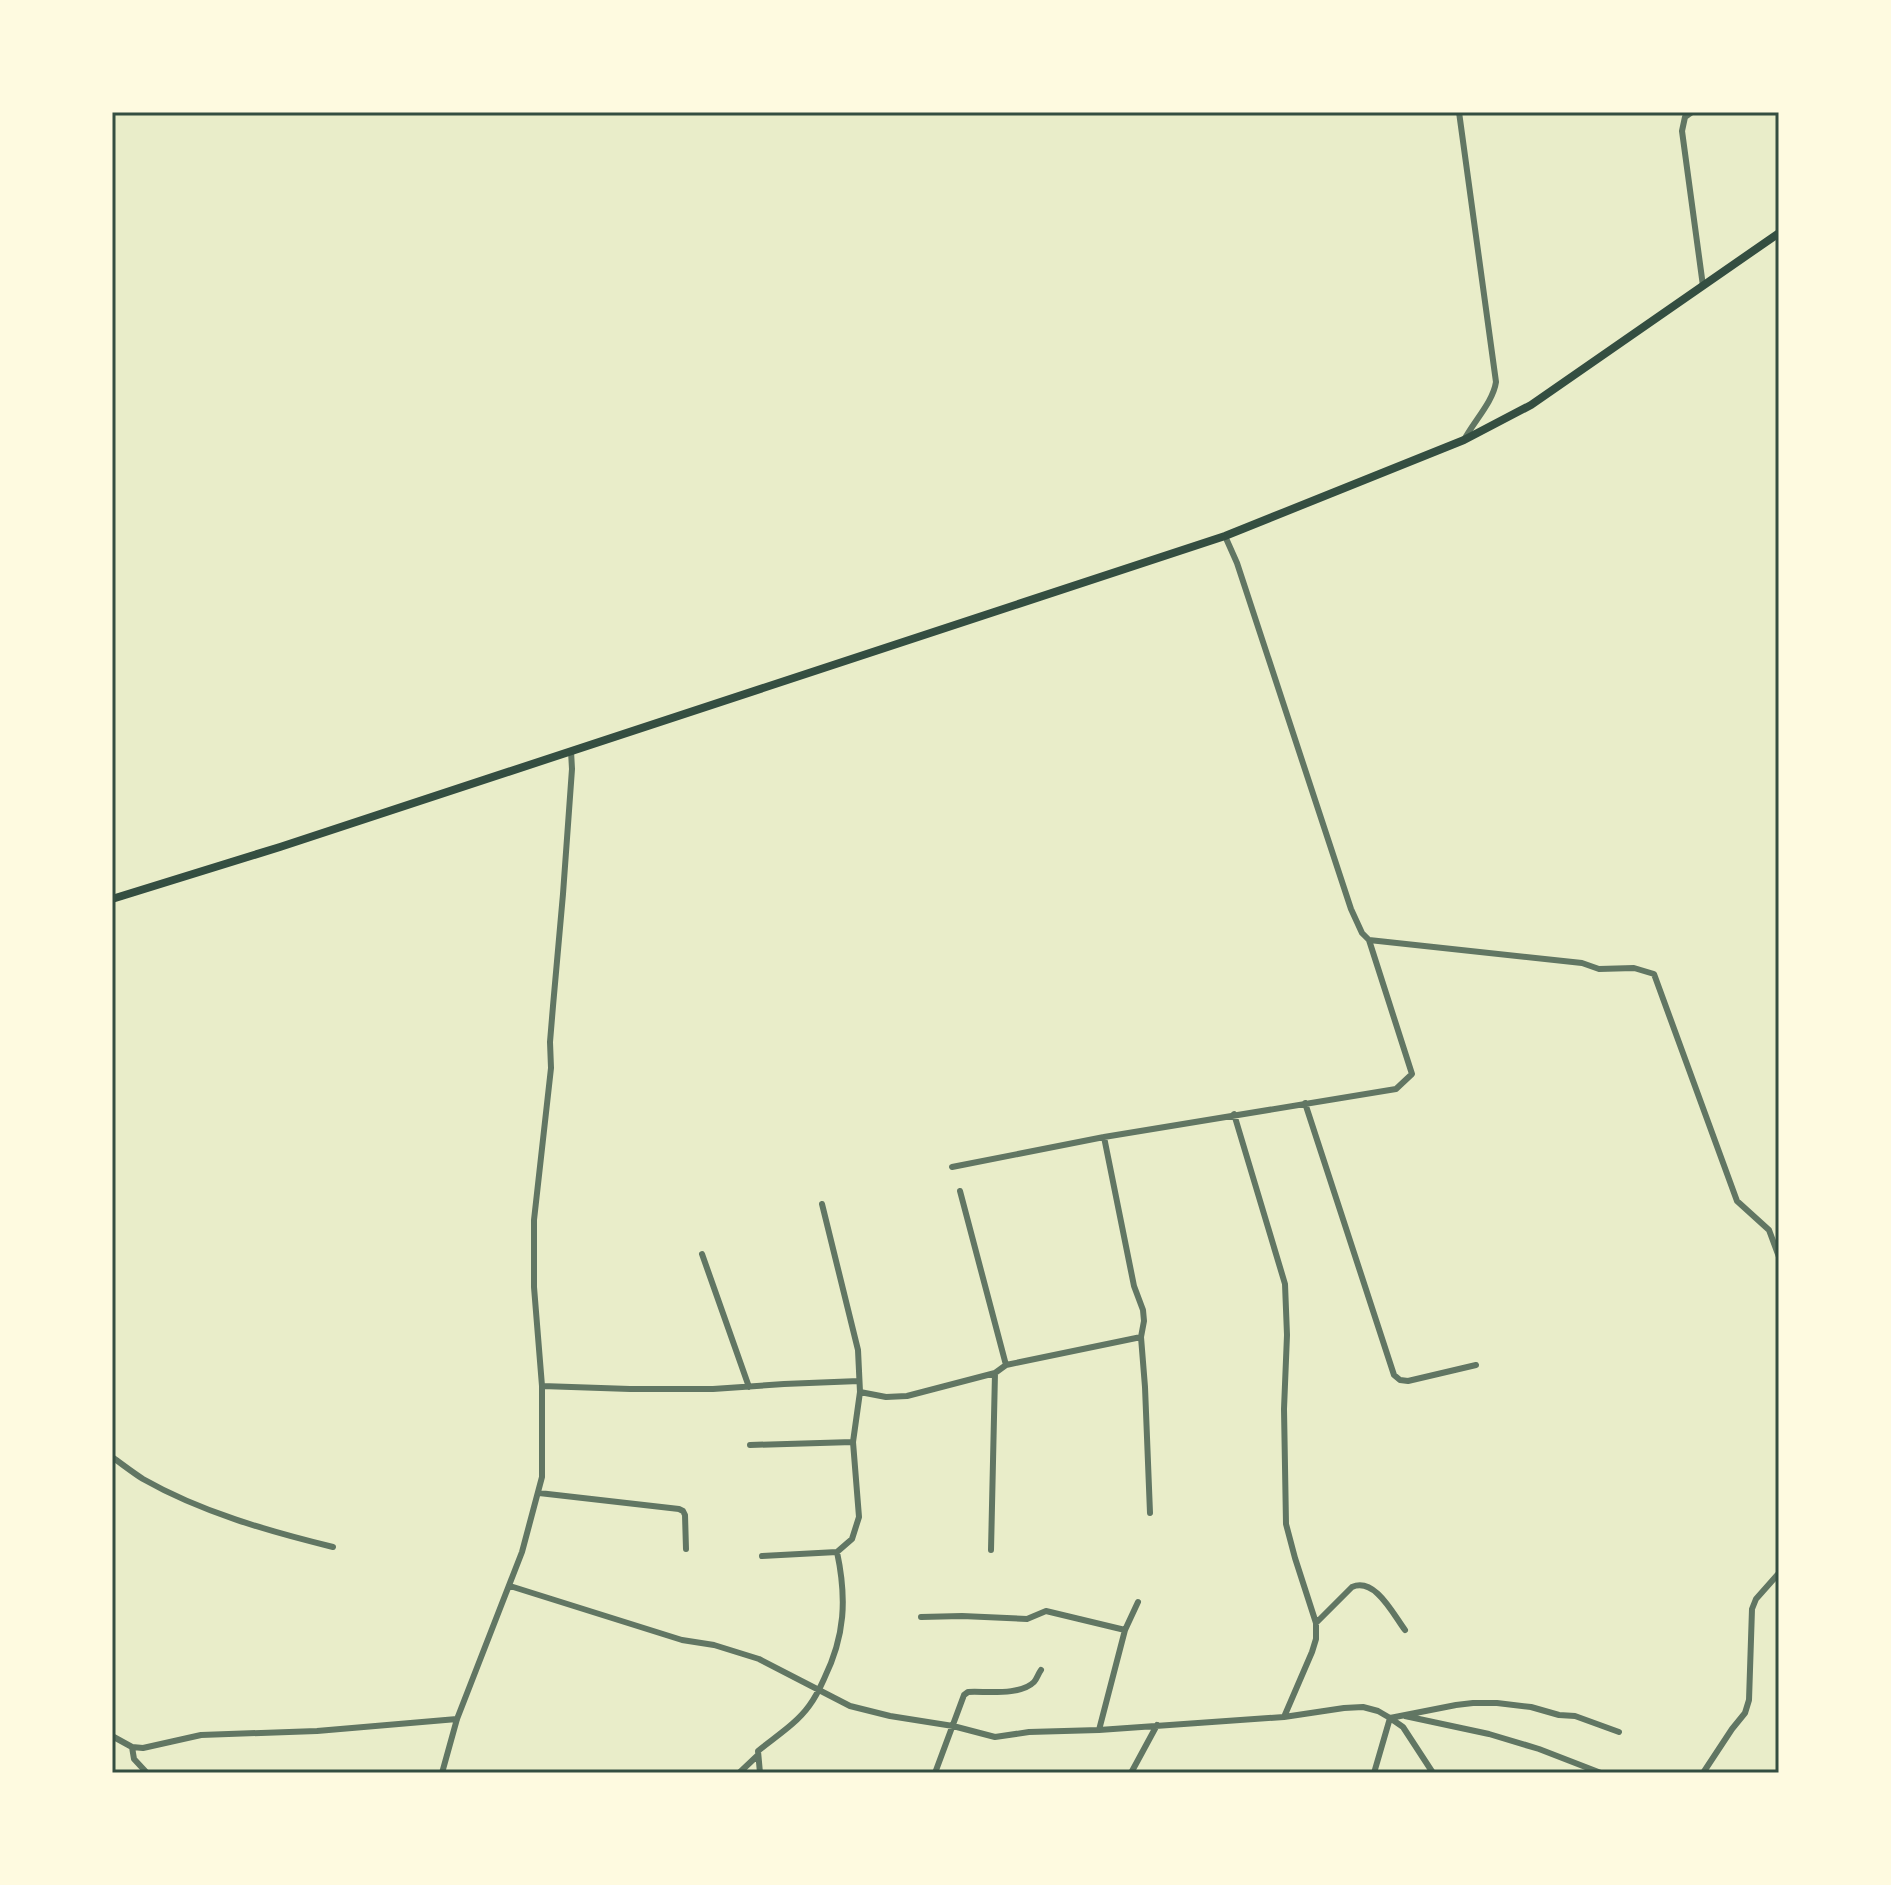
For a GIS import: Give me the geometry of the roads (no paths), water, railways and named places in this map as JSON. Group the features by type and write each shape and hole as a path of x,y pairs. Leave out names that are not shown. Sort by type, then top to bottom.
{"main road":[{"path":"112,899 280,847 1225,536 1464,440 1531,405 1779,233"}],"street":[{"path":"1459,112 1496,382 1494,394 1464,440"},
{"path":"1692,112 1685,117 1682,131 1703,286"},
{"path":"952,1167 1234,1114 1396,1089 1412,1074 1369,940 1362,933 1351,909 1251,603 1225,536"},
{"path":"442,1773 457,1719 522,1552 542,1477 542,1386 534,1287 534,1220 551,1068 550,1042 571,751"},
{"path":"1369,940 1582,963 1599,969 1634,968 1654,974 1737,1201 1769,1230 1779,1257"},
{"path":"1305,1103 1394,1375 1408,1381 1476,1365"},
{"path":"1234,1114 1285,1284 1286,1524 1316,1623 1312,1652 1284,1717"},
{"path":"1104,1137 1134,1286 1143,1310 1141,1337 1150,1513"},
{"path":"960,1191 1006,1365"},
{"path":"762,1556 837,1552 852,1539 859,1517 853,1442 860,1392 858,1350 822,1204"},
{"path":"702,1254 749,1387"},
{"path":"860,1392 886,1397 907,1396 995,1373 1006,1365 1141,1337"},
{"path":"991,1550 995,1373"},
{"path":"542,1386 713,1389 859,1381"},
{"path":"750,1445 853,1442"},
{"path":"112,1457 143,1478 204,1507 248,1524 333,1547"},
{"path":"539,1493 679,1509 685,1515 686,1549"},
{"path":"760,1773 758,1751 809,1707 833,1660 843,1614 843,1586 837,1552"},
{"path":"1703,1773 1745,1713 1749,1700 1752,1609 1756,1599 1779,1573"},
{"path":"1316,1623 1352,1587 1359,1584 1368,1585 1376,1592 1405,1630"},
{"path":"510,1586 682,1640 714,1645 759,1659 834,1699 890,1716 953,1726 995,1737 1029,1732 1284,1717 1363,1707 1378,1711 1403,1727 1433,1773"},
{"path":"1099,1730 1125,1630 1138,1602"},
{"path":"921,1617 1027,1619 1046,1611 1125,1630"},
{"path":"935,1773 962,1699 968,1692 1024,1688 1034,1682 1041,1670"},
{"path":"1390,1718 1456,1705 1497,1703 1575,1716 1619,1732"},
{"path":"1401,1715 1489,1734 1601,1773"},
{"path":"1374,1773 1390,1718"},
{"path":"112,1736 132,1747 159,1745 209,1734 317,1731 457,1719"},
{"path":"1131,1773 1157,1725"},
{"path":"132,1747 134,1759 147,1773"},
{"path":"739,1773 757,1756"}]}
